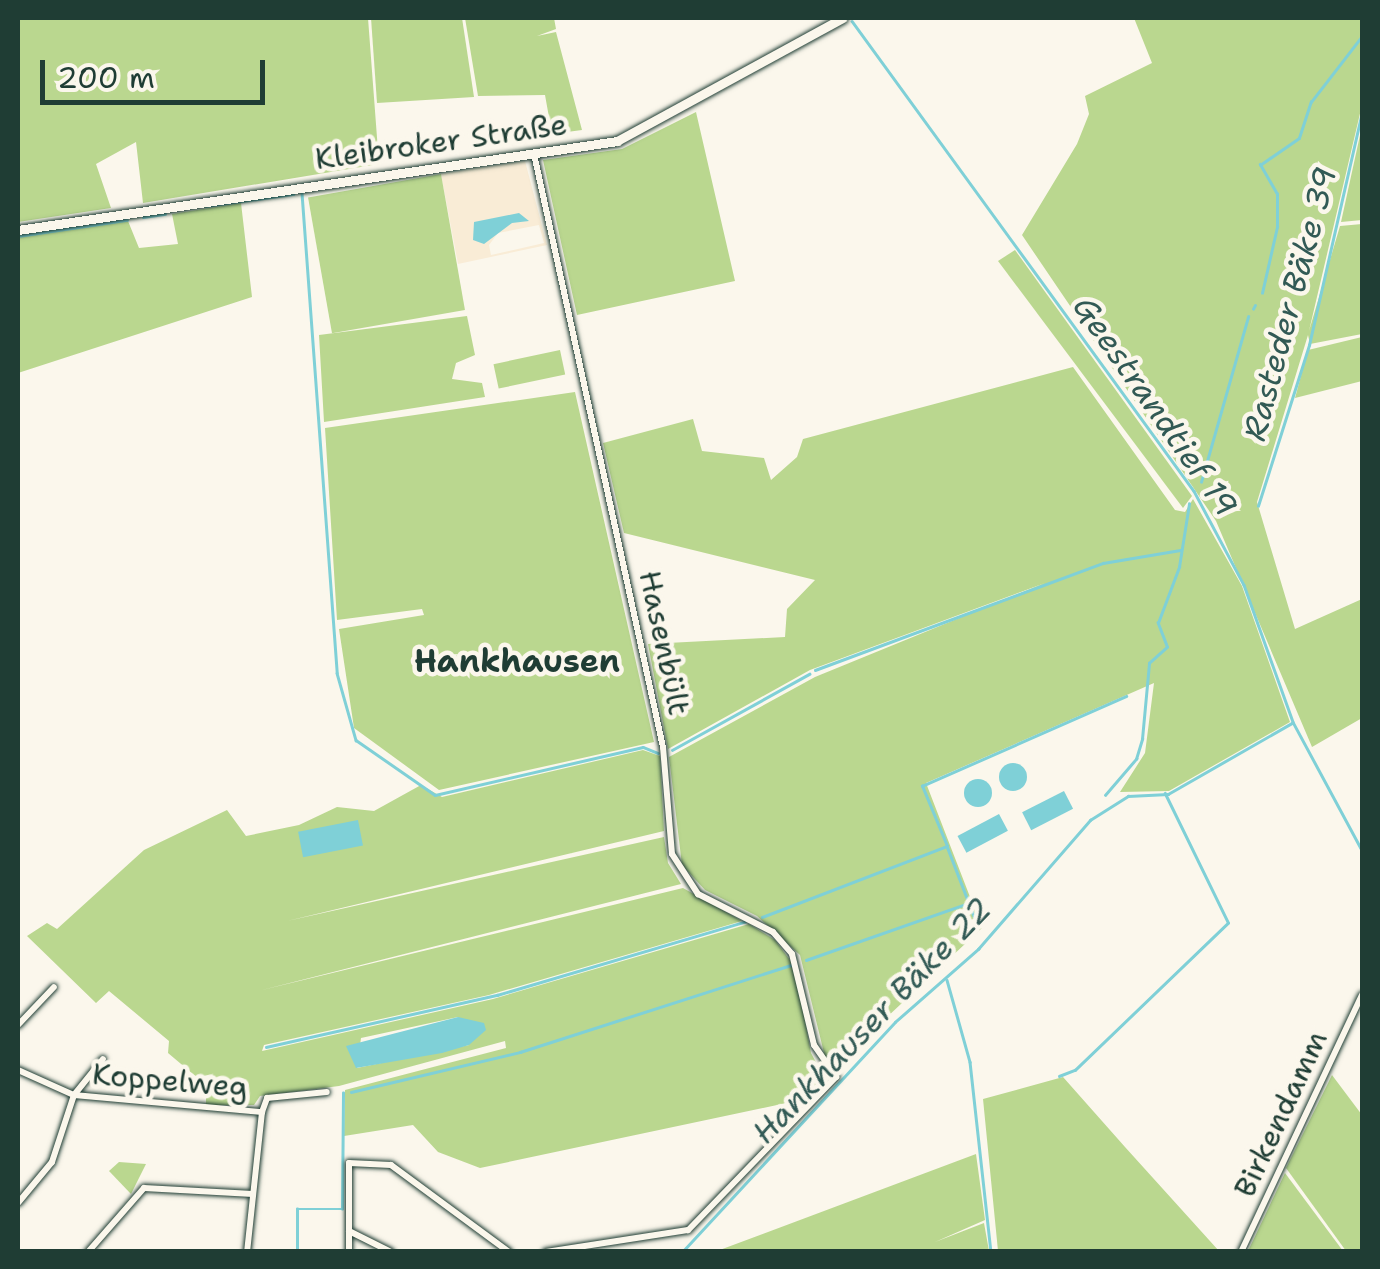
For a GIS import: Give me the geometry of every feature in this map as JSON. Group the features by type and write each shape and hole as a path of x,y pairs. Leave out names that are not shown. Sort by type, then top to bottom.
{"street":[{"name":"Kleibroker Straße","path":"18,230 534,154 638,133 841,18"},
{"name":"Hasenbült","path":"534,154 663,747 672,854 698,894 772,932 792,954 814,1045 836,1078 688,1230 546,1252"},
{"path":"18,1025 54,987"},
{"name":"Birkendamm","path":"1241,1252 1362,995"},
{"path":"18,1203 52,1162 74,1095 103,1059"},
{"name":"Koppelweg","path":"18,1070 74,1095 262,1112"},
{"name":"Koppelweg","path":"246,1252 262,1112 267,1098 328,1092"},
{"path":"349,1252 349,1163 391,1164 509,1252"},
{"path":"88,1252 144,1188 252,1194"},
{"path":"350,1231 392,1252"}],"shaded area":[{"path":"525,161 547,245 458,264 441,174","holes":["539,225 544,243 491,255 489,245 498,233"]}],"green space":[{"path":"18,18 368,18 379,164 143,203 136,142 96,164 111,208 18,222"},
{"path":"371,18 462,18 474,97 377,103"},
{"path":"465,18 554,18 556,29 537,36 556,32 582,130 552,134 545,95 478,96"},
{"path":"1134,18 1362,18 1362,105 1309,331 1340,226 1362,224 1362,334 1310,344 1308,335 1257,502 1295,629 1362,599 1362,718 1312,747 1216,521 1022,235 1077,144 1089,114 1085,96 1152,63"},
{"path":"696,112 735,281 577,315 543,160 622,149"},
{"path":"1362,126 1362,220 1341,222"},
{"path":"441,174 465,310 332,333 308,197"},
{"path":"241,203 252,297 18,373 18,237 128,221 139,248 178,244 172,214"},
{"path":"1015,250 1192,496 1183,508 998,261"},
{"path":"467,316 475,355 456,363 452,379 482,383 485,397 324,422 319,335"},
{"path":"1362,337 1362,381 1295,398 1308,350"},
{"path":"560,350 565,374 499,389 493,364"},
{"path":"1073,367 1175,510 1185,512 1193,499 1242,586 1290,722 1169,791 1120,792 1145,753 1154,683 926,783 982,928 838,1063 826,1061 800,955 757,916 705,890 682,865 669,757 815,677 1045,583 810,670 668,749 648,644 785,637 787,609 815,580 624,533 603,443 693,419 702,451 764,458 771,480 797,457 803,439"},
{"path":"575,392 654,742 439,790 354,728 339,629 424,615 422,609 337,620 325,428"},
{"path":"643,750 660,756 664,831 287,921 664,837 668,863 681,884 262,990 683,888 742,921 489,995 264,1045 262,1051 493,999 749,924 775,940 795,967 811,1053 826,1081 805,1099 480,1168 438,1152 413,1125 344,1136 345,1090 506,1048 505,1041 339,1086 260,1096 254,1105 206,1105 206,1085 168,1053 169,1041 109,991 96,1003 27,936 47,923 57,929 144,850 227,810 246,836 299,825 337,807 374,811 421,785 442,797","holes":["458,1017 469,1045 357,1068 361,1038"]},
{"path":"1332,1075 1362,1115 1362,1251 1346,1251 1286,1168"},
{"path":"1063,1077 1219,1251 998,1251 983,1099"},
{"path":"976,1154 985,1220 935,1242 984,1223 989,1251 717,1251"},
{"path":"119,1162 146,1164 131,1194 109,1171"},
{"path":"1285,1173 1343,1251 1248,1251"}],"water":[{"path":"519,213 529,221 512,223 484,244 473,240 474,222"},
{"path":"1013,763 1023,767 1027,777 1023,787 1013,791 1003,787 999,777 1003,767"},
{"path":"978,779 988,783 992,793 988,803 978,807 968,803 964,793 968,783"},
{"path":"1064,791 1073,809 1031,830 1022,812"},
{"path":"999,814 1008,831 966,853 958,836"},
{"path":"358,820 363,846 303,857 298,832"},
{"path":"458,1017 484,1023 486,1030 469,1045 442,1053 356,1068 346,1046"}],"waterway":[{"name":"Geestrandtief 19","path":"852,21 1194,491 1244,585 1293,722 1362,850"},
{"path":"1262,293 1277,227 1277,194 1260,165 1299,138 1311,102 1362,36"},
{"name":"Rasteder Bäke 39","path":"1258,506 1309,345 1362,112"},
{"path":"302,193 337,673 356,740 435,795 643,747 658,753"},
{"path":"206,206 293,194"},
{"path":"143,217 165,214"},
{"path":"18,236 127,220"},
{"path":"1253,309 1255,305"},
{"path":"1201,482 1248,317"},
{"name":"Hankhauser Bäke 22","path":"1105,795 1136,759 1142,739 1149,663 1167,647 1158,623 1179,567 1189,504"},
{"path":"815,670 1103,563 1180,550"},
{"path":"672,750 809,674"},
{"path":"947,846 922,786 1126,696"},
{"name":"Hankhauser Bäke 22","path":"682,1252 895,1022 978,949 1090,820 1128,796 1168,794 1292,723"},
{"path":"1059,1076 1075,1070 1228,923 1165,794"},
{"path":"762,917 947,846 969,903"},
{"path":"806,960 969,903 978,927"},
{"path":"266,1047 497,995 744,922"},
{"path":"351,1092 520,1052 791,965"},
{"path":"947,980 970,1062 991,1252"},
{"path":"297,1252 297,1209 342,1209 343,1093"}],"district":[{"name":"Hankhausen","path":"517,661"}]}
